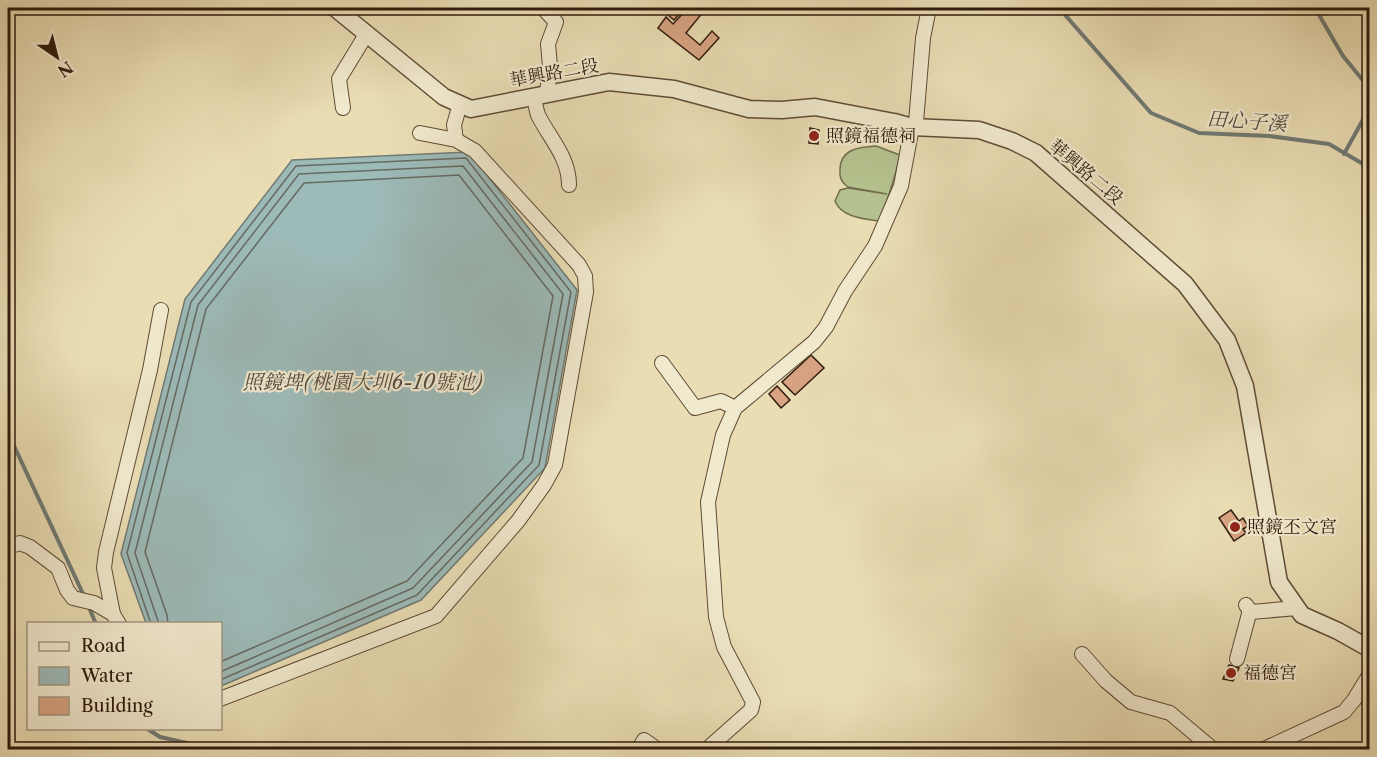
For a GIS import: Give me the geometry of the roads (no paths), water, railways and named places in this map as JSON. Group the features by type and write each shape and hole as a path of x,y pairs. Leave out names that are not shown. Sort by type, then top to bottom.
{"street":[{"name":"華興路二段","path":"335,8 444,97 471,109 609,82 674,89 749,109 782,110 815,107 912,127 979,130 1012,141 1036,153 1185,284 1227,340 1245,386 1279,582 1302,615 1370,649"},
{"path":"543,8 556,22 548,44 550,66 537,113 561,152 569,172 569,185"},
{"path":"708,749 751,710 753,702 724,647 716,617 708,502 723,435 735,408 808,347 826,327 845,291 875,246 901,186 912,127 916,122 923,38 928,8"},
{"path":"343,108 339,79 366,33"},
{"path":"456,140 454,125 460,104"},
{"path":"222,698 435,616 518,521 544,485 555,465 586,292 585,276 579,265 475,151 456,140 420,133"},
{"path":"116,619 104,568 106,552 150,370 161,310"},
{"path":"662,363 695,408 721,401 735,408"},
{"path":"8,547 20,543 30,547 58,568 73,598 94,603 116,619"},
{"path":"1237,659 1248,608 1251,612 1297,608"},
{"path":"1082,654 1106,681 1131,702 1170,713 1214,750"},
{"path":"1262,750 1344,712 1370,674"},
{"path":"638,750 644,740 658,750"}],"water":[{"name":"照鏡埤(桃園大圳6-10號池)","path":"469,152 577,290 545,468 421,600 222,686 222,622 146,622 121,554 185,299 292,160"}],"waterway":[{"name":"田心子溪","path":"1059,8 1151,113 1199,133 1269,136 1329,144 1370,168"},
{"path":"1315,8 1343,56 1370,89"},
{"path":"1344,154 1370,107"},
{"path":"8,433 85,598"},
{"path":"88,605 95,622"},
{"path":"149,730 160,737 218,750"}],"place":[{"name":"照鏡福德祠","path":"814,136"},
{"name":"照鏡丕文宮","path":"1235,527"},
{"name":"福德宮","path":"1231,673"}]}
